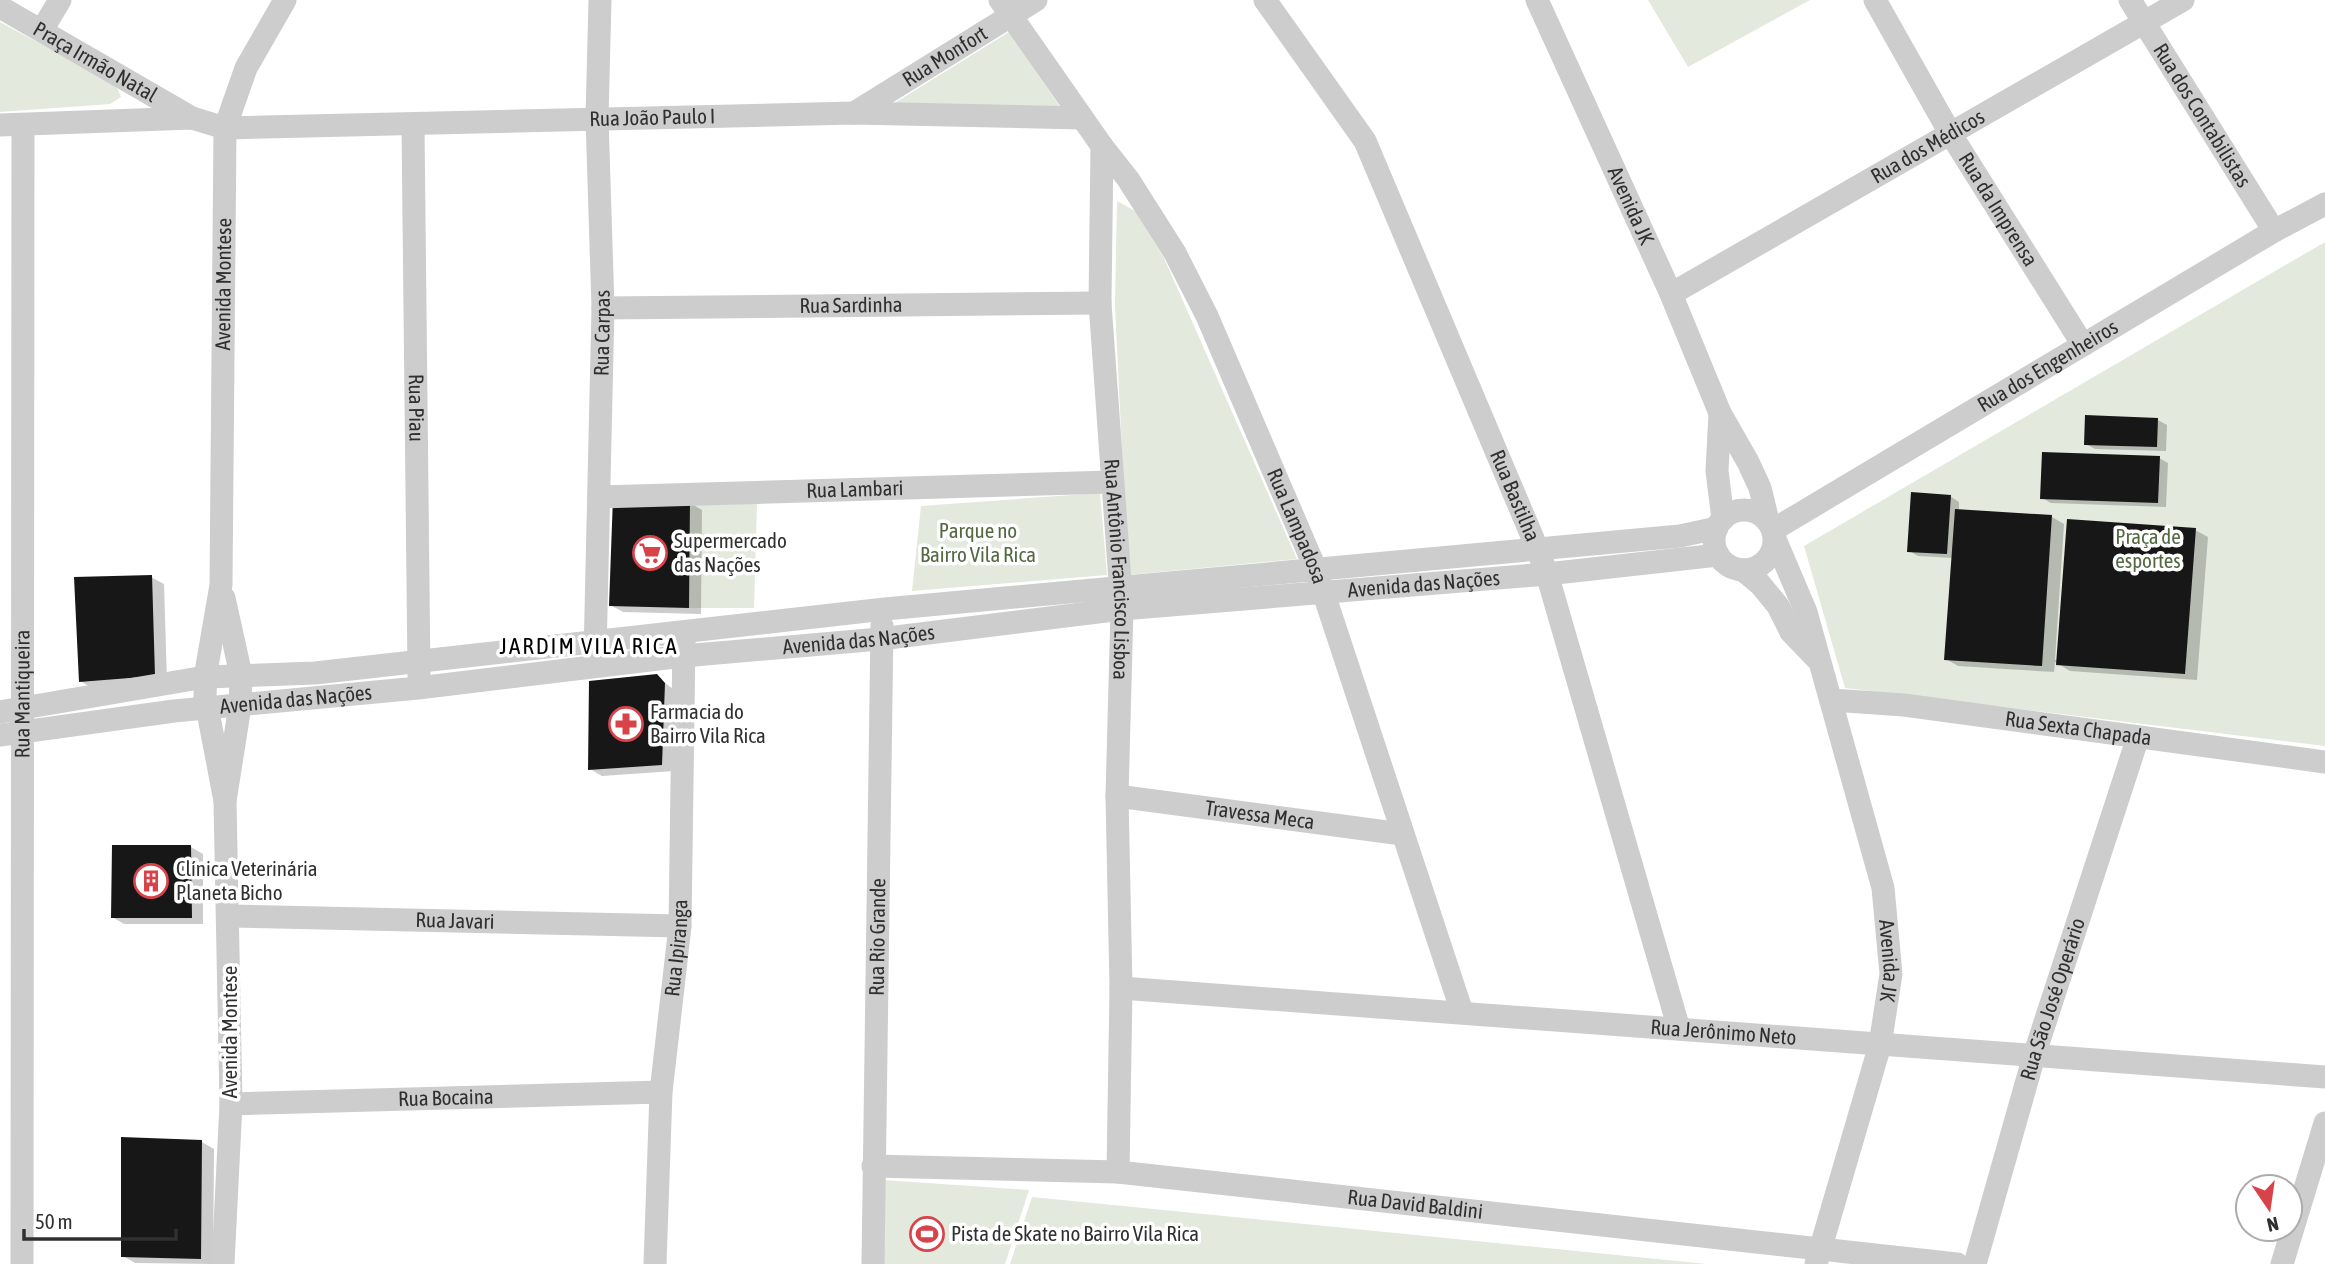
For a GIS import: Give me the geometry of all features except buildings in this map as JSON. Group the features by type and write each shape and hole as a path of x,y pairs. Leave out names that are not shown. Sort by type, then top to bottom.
{"street":[{"path":"42,30 60,0"},
{"name":"Avenida Montese","path":"223,1264 231,1104 229,916 225,801 206,710 205,677 221,585 225,128 246,68 285,0"},
{"name":"Rua Carpas","path":"594,665 603,308 597,118 600,0"},
{"name":"Rua Monfort","path":"854,113 1005,7 1036,0"},
{"name":"Rua Bastilha","path":"1265,0 1364,141 1537,548 1547,574 1679,1030"},
{"name":"Avenida JK","path":"1537,0 1671,294 1720,413 1760,488 1772,530 1806,612 1883,888 1891,974 1880,1045 1818,1257"},
{"name":"Rua da Imprensa","path":"1875,0 1950,133 2083,345"},
{"name":"Rua dos Contabilistas","path":"2130,0 2274,231"},
{"name":"Rua dos Médicos","path":"1671,294 2183,0"},
{"name":"Praça Irmão Natal","path":"0,7 192,118 225,128"},
{"path":"1005,7 1102,146"},
{"name":"Rua João Paulo I","path":"225,128 413,126 597,118 854,113 1081,118"},
{"name":"Praça Irmão Natal","path":"0,125 192,118"},
{"name":"Rua Mantiqueira","path":"22,1264 25,733 23,125"},
{"name":"Rua Piau","path":"413,126 418,688"},
{"name":"Rua Antônio Francisco Lisboa","path":"1102,146 1100,303 1121,599 1117,796 1121,988 1118,1172"},
{"name":"Rua Lampadosa","path":"1102,146 1128,179 1175,253 1207,316 1320,580 1462,1012"},
{"name":"Rua dos Engenheiros","path":"1772,530 2274,231 2325,204"},
{"name":"Rua Sardinha","path":"603,308 1100,303"},
{"name":"Avenida JK","path":"1720,413 1717,471 1720,524"},
{"name":"Rua Lambari","path":"599,497 1111,482"},
{"path":"1740,510 1760,514 1772,530 1769,558 1762,565 1743,570 1724,562 1718,555 1715,546 1720,524 1740,510"},
{"name":"Avenida das Nações","path":"0,712 205,677 315,673 885,609 1121,599 1320,580 1537,548 1680,536 1720,524"},
{"name":"Avenida das Nações","path":"1320,580 1547,574 1718,555"},
{"name":"Avenida JK","path":"1743,570 1760,584 1778,606 1791,632 1817,659"},
{"name":"Avenida Montese","path":"221,585 241,675 240,706 225,801"},
{"name":"Avenida das Nações","path":"0,735 174,711 418,688 594,665 880,639 1121,599"},
{"name":"Rua Rio Grande","path":"873,1264 880,639 885,609"},
{"name":"Rua Ipiranga","path":"655,1264 661,1092 680,926 684,631"},
{"name":"Rua Sexta Chapada","path":"1832,700 1904,705 2325,762"},
{"name":"Rua São José Operário","path":"1975,1264 2034,1056 2138,737"},
{"name":"Travessa Meca","path":"1117,796 1402,834"},
{"name":"Rua Javari","path":"229,916 680,926"},
{"name":"Rua Jerônimo Neto","path":"1121,988 2325,1077"},
{"name":"Rua Bocaina","path":"231,1104 661,1092"},
{"path":"2282,1264 2325,1123"},
{"name":"Rua David Baldini","path":"873,1166 1118,1172 1818,1257 1957,1264"}],"green space":[{"path":"1648,0 1810,0 1688,67"},
{"path":"0,22 116,85 121,97 110,104 0,112"},
{"path":"1009,32 1060,107 893,104"},
{"path":"1117,201 1135,211 1164,258 1297,559 1128,575 1115,306"},
{"name":"Praça de esportes","path":"2325,242 2325,746 1845,688 1804,546"},
{"name":"Parque no Bairro Vila Rica","path":"1100,493 1107,575 912,591 921,506"},
{"path":"690,501 757,504 754,608 689,608"},
{"path":"883,1180 1029,1190 1005,1264 882,1264"},
{"path":"1032,1197 1707,1264 1010,1264"}],"place":[{"name":"Supermercado das Nações","path":"650,553"},
{"name":"Farmacia do Bairro Vila Rica","path":"626,724"},
{"name":"Clínica Veterinária Planeta Bicho","path":"151,881"},
{"name":"Pista de Skate no Bairro Vila Rica","path":"927,1234"}],"district":[{"name":"JARDIM VILA RICA","path":"589,646"}]}
